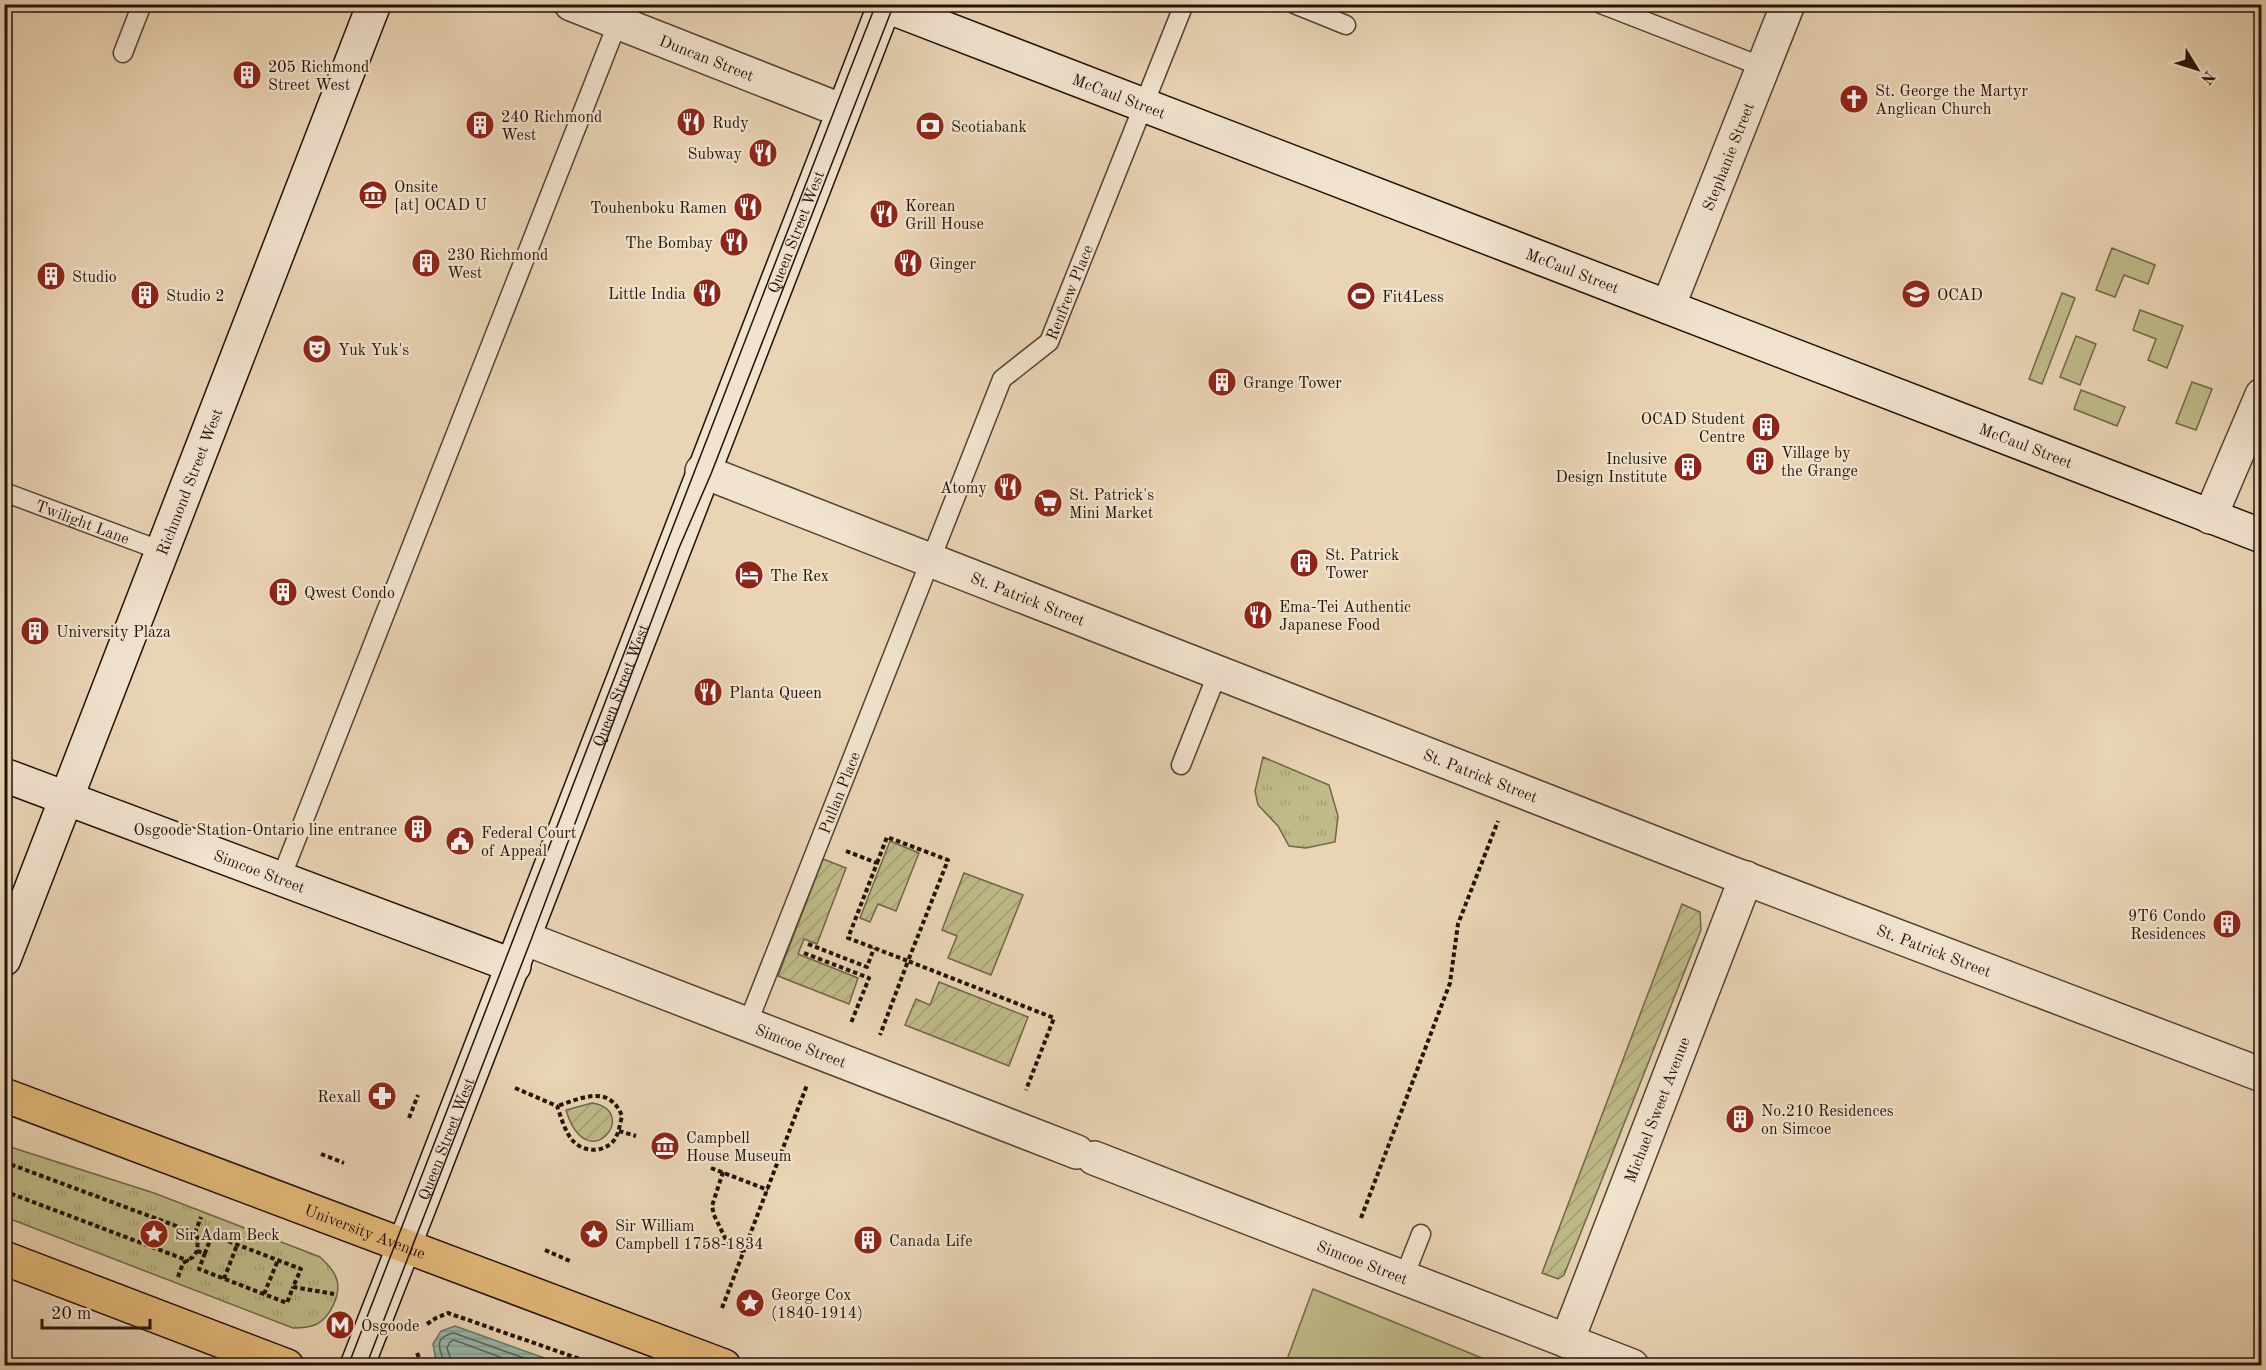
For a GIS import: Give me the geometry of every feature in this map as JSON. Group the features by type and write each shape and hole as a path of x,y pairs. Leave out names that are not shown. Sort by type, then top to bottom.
{"main road":[{"name":"University Avenue","path":"4,1095 724,1365"},
{"path":"4,1258 287,1365"}],"street":[{"name":"Richmond Street West","path":"4,959 374,4"},
{"name":"Duncan Street","path":"571,4 622,14 843,111"},
{"name":"Stephanie Street","path":"1668,307 1788,4"},
{"name":"McCaul Street","path":"884,5 2262,536"},
{"name":"Queen Street West","path":"357,1365 519,952 702,471 884,5"},
{"path":"2210,517 2262,395"},
{"name":"St. Patrick Street","path":"702,471 1746,878 2262,1075"},
{"name":"Simcoe Street","path":"4,775 281,878 747,1025 1632,1365"},
{"name":"Michael Sweet Avenue","path":"1567,1341 1746,878"}],"lane":[{"path":"123,53 142,4"},
{"name":"Renfrew Place","path":"931,560 1002,380 1049,342 1184,4"},
{"path":"1294,4 1346,25"},
{"path":"1601,4 1763,67"},
{"path":"281,878 622,14"},
{"name":"Twilight Lane","path":"4,492 162,551"},
{"name":"Pullan Place","path":"747,1025 931,560"},
{"path":"1182,765 1218,672"},
{"path":"1404,1277 1421,1234"}],"path":[{"path":"1361,1218 1450,983 1458,924 1499,820"},
{"path":"880,1035 908,961 948,861 887,837 848,938 908,961 1054,1018 1026,1090"},
{"path":"852,854 877,863"},
{"path":"851,1023 869,978 801,952 805,943 867,967 874,948"},
{"path":"722,1308 818,1053"},
{"path":"515,1088 557,1106 594,1096 609,1098 615,1103 622,1116 619,1131 608,1147 590,1150 581,1147 568,1133 557,1106"},
{"path":"409,1118 418,1095"},
{"path":"619,1131 636,1136"},
{"path":"321,1154 344,1163"},
{"path":"4,1164 7,1163 195,1233 198,1239 196,1251 189,1261 183,1263 178,1277"},
{"path":"711,1168 768,1190"},
{"path":"723,1172 712,1206 714,1215 728,1244 745,1252"},
{"path":"4,1191 189,1261"},
{"path":"195,1233 201,1217"},
{"path":"212,1235 301,1269 287,1303 199,1269 205,1253 212,1235"},
{"path":"224,1279 237,1245"},
{"path":"545,1250 570,1261"},
{"path":"196,1251 205,1253"},
{"path":"264,1294 278,1260"},
{"path":"293,1287 334,1294"},
{"path":"427,1324 448,1313 600,1365"},
{"path":"417,1353 426,1365"}],"green space":[{"path":"2112,248 2155,265 2148,284 2124,275 2115,297 2096,290"},
{"path":"2062,293 2075,298 2042,384 2029,379"},
{"path":"2140,310 2183,326 2167,368 2148,360 2156,339 2133,330"},
{"path":"2076,336 2096,344 2080,385 2060,377"},
{"path":"2192,382 2212,389 2196,430 2176,423"},
{"path":"2081,390 2125,407 2117,426 2074,409"},
{"path":"1263,757 1329,785 1338,816 1335,842 1306,848 1289,846 1278,826 1258,805 1255,791"},
{"path":"890,841 919,853 896,911 878,904 870,922 860,918"},
{"path":"823,859 846,868 817,944 804,939 798,954 858,978 849,1004 778,976"},
{"path":"964,873 1023,895 991,975 948,958 957,936 942,930"},
{"path":"1682,904 1700,912 1701,930 1564,1275 1558,1279 1542,1273"},
{"path":"939,982 1028,1017 1009,1066 905,1025 916,999 930,1005"},
{"path":"592,1103 606,1108 612,1117 611,1127 606,1136 597,1141 586,1140 575,1130 566,1110"},
{"path":"4,1145 154,1193 320,1257 332,1270 337,1280 336,1299 322,1321 308,1327 293,1328 5,1217"},
{"path":"1313,1289 1499,1365 1285,1365"}],"water":[{"path":"455,1326 564,1365 444,1365 436,1361 433,1344 441,1331"}],"tram line":[{"path":"348,1366 676,514 876,4"},
{"path":"366,1366 531,940 679,548 711,474 894,4"}],"place":[{"name":"205 Richmond Street West","path":"247,75"},
{"name":"St. George the Martyr Anglican Church","path":"1854,99"},
{"name":"Rudy","path":"691,122"},
{"name":"240 Richmond West","path":"480,125"},
{"name":"Scotiabank","path":"930,126"},
{"name":"Subway","path":"763,153"},
{"name":"Onsite [at] OCAD U","path":"373,195"},
{"name":"Touhenboku Ramen","path":"748,207"},
{"name":"Korean Grill House","path":"884,214"},
{"name":"The Bombay","path":"734,242"},
{"name":"230 Richmond West","path":"426,263"},
{"name":"Ginger","path":"908,263"},
{"name":"Studio","path":"51,276"},
{"name":"Little India","path":"707,293"},
{"name":"OCAD","path":"1916,294"},
{"name":"Studio 2","path":"145,295"},
{"name":"Fit4Less","path":"1361,296"},
{"name":"Yuk Yuk's","path":"317,349"},
{"name":"Grange Tower","path":"1222,382"},
{"name":"OCAD Student Centre","path":"1766,427"},
{"name":"Village by the Grange","path":"1760,461"},
{"name":"Inclusive Design Institute","path":"1688,467"},
{"name":"Atomy","path":"1008,487"},
{"name":"St. Patrick's Mini Market","path":"1048,503"},
{"name":"St. Patrick Tower","path":"1304,563"},
{"name":"The Rex","path":"749,575"},
{"name":"Qwest Condo","path":"283,592"},
{"name":"Ema-Tei Authentic Japanese Food","path":"1258,615"},
{"name":"University Plaza","path":"35,631"},
{"name":"Planta Queen","path":"708,692"},
{"name":"Osgoode Station-Ontario line entrance","path":"418,829"},
{"name":"Federal Court of Appeal","path":"460,841"},
{"name":"9T6 Condo Residences","path":"2227,924"},
{"name":"Rexall","path":"382,1096"},
{"name":"No.210 Residences on Simcoe","path":"1740,1119"},
{"name":"Campbell House Museum","path":"665,1146"},
{"name":"Sir Adam Beck","path":"154,1234"},
{"name":"Sir William Campbell 1758-1834","path":"594,1234"},
{"name":"Canada Life","path":"868,1240"},
{"name":"George Cox (1840-1914)","path":"750,1303"},
{"name":"Osgoode","path":"340,1325"}]}
